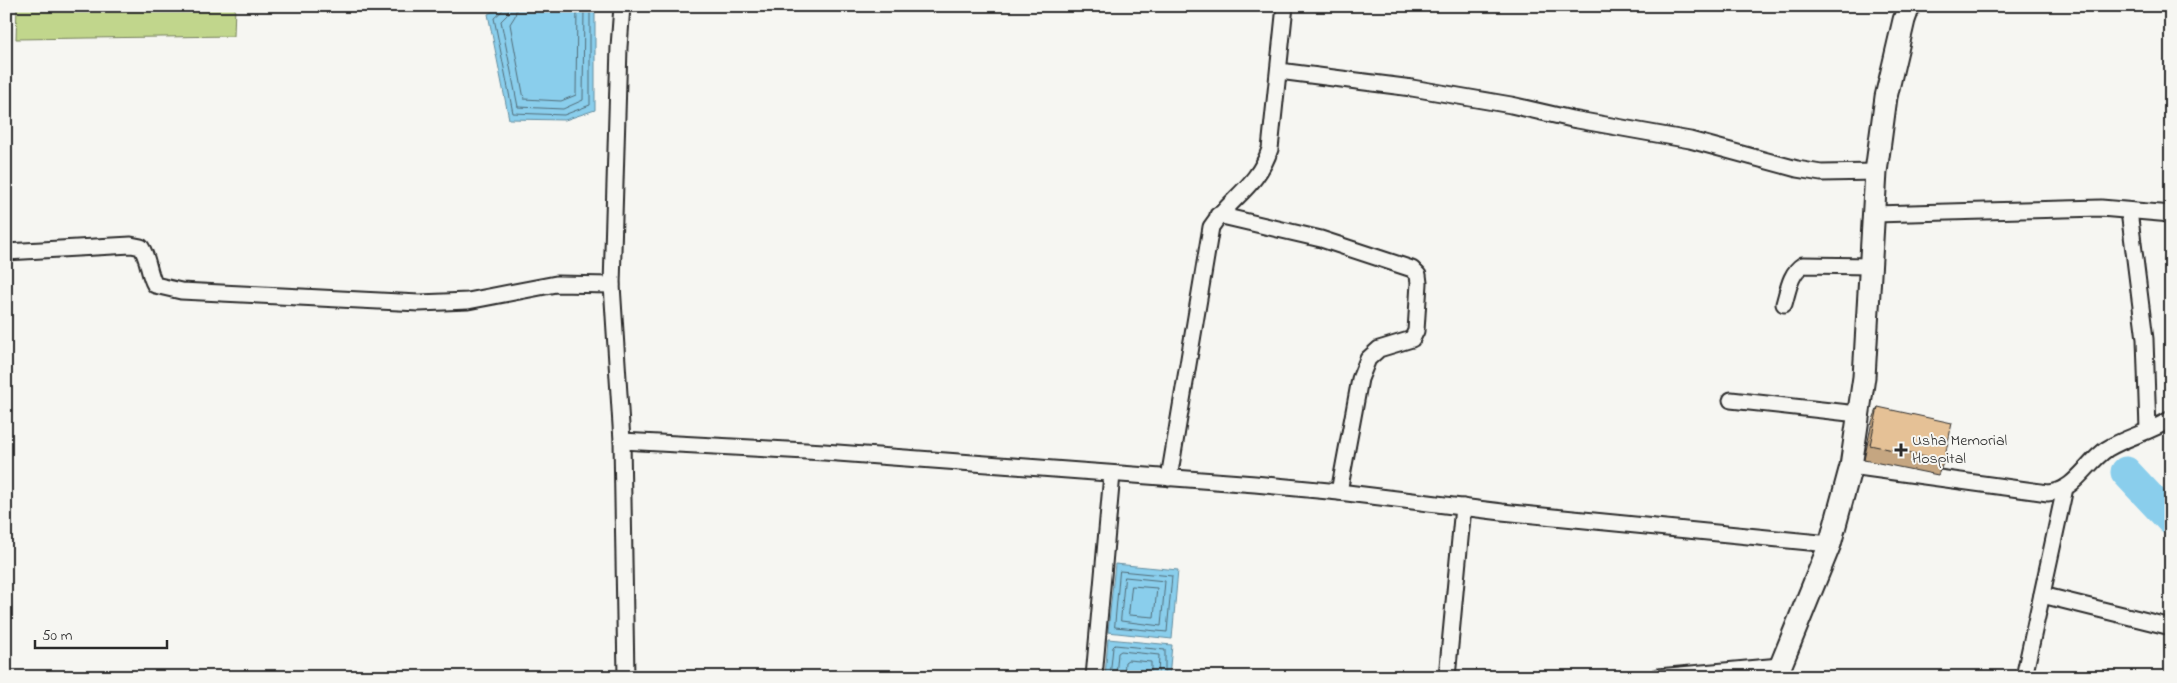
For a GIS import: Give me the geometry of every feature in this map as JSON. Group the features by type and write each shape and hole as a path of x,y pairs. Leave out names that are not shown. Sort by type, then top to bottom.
{"street":[{"path":"622,6 619,47 612,285 622,441 626,677"},
{"path":"1169,478 1210,227 1218,215 1254,179 1265,162 1270,149 1285,6"},
{"path":"1658,677 1778,672 1830,544 1851,466 1864,377 1876,172 1886,97 1909,6"},
{"path":"1279,71 1412,88 1511,105 1572,119 1690,140 1796,169 1821,173 1876,172"},
{"path":"1874,214 2101,208 2171,214"},
{"path":"2129,211 2145,339 2148,430"},
{"path":"1218,215 1321,239 1412,269 1418,275 1416,332 1412,339 1379,349 1368,359 1360,379 1339,492"},
{"path":"6,252 132,245 141,247 146,255 150,277 155,285 181,291 419,303 468,301 556,284 612,285"},
{"path":"1784,304 1792,277 1797,269 1803,265 1872,266"},
{"path":"1731,400 1858,414"},
{"path":"1851,466 2048,493 2056,492 2065,488 2108,449 2171,419"},
{"path":"622,441 824,452 1339,492 1463,507 1830,544"},
{"path":"1094,677 1112,474"},
{"path":"2024,677 2065,488"},
{"path":"1447,677 1463,507"},
{"path":"2042,595 2171,627"}],"green space":[{"path":"17,6 235,6 234,36 16,39"}],"water":[{"path":"502,6 595,6 595,110 565,120 509,119 488,14"},
{"path":"1115,564 1178,570 1172,639 1108,632"},
{"path":"1108,639 1172,645 1169,677 1105,677"}],"building":[{"path":"1878,407 1952,423 1944,461 1870,445"}],"waterway":[{"path":"2126,472 2171,520"}],"place":[{"name":"Usha Memorial Hospital","path":"1901,450"}]}
